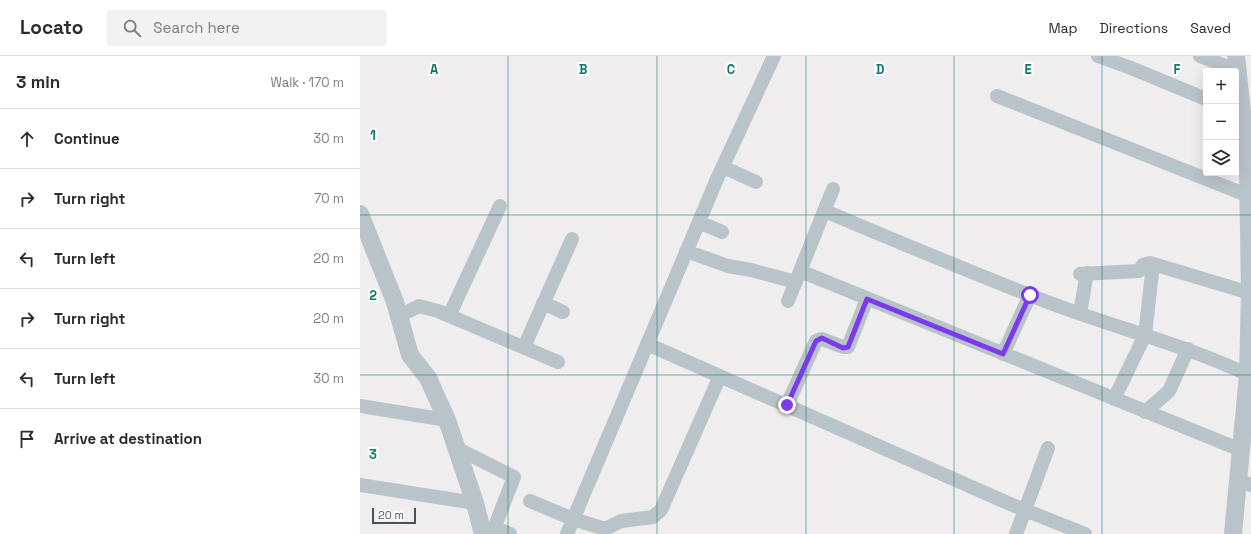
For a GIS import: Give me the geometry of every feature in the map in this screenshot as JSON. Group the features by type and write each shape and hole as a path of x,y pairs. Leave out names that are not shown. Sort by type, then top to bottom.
{"street":[{"path":"567,534 698,222 774,56"},
{"path":"1098,56 1203,98"},
{"path":"1200,56 1241,71 1239,113 1248,168 1251,257 1250,376 1241,450 1245,482 1233,534"},
{"path":"997,96 1249,196"},
{"path":"722,167 756,182"},
{"path":"788,301 833,189"},
{"path":"449,316 500,206"},
{"path":"825,211 952,265 1080,313 1188,349 1250,376"},
{"path":"360,214 399,316 410,355 428,378 448,420 475,503 490,532"},
{"path":"698,222 722,232"},
{"path":"524,347 572,239"},
{"path":"686,251 728,266 798,277 867,299 1241,450"},
{"path":"1080,313 1084,274 1139,271 1143,265 1150,263 1250,293"},
{"path":"1114,399 1144,335 1153,264"},
{"path":"1003,354 1030,295"},
{"path":"787,405 816,341 822,338 843,348 848,347 867,299"},
{"path":"544,303 563,312"},
{"path":"399,316 419,306 438,311 558,362"},
{"path":"647,344 1025,510 1085,534"},
{"path":"1145,412 1169,391 1188,349"},
{"path":"530,501 573,519 605,529 621,521 653,517 661,510 720,376"},
{"path":"360,406 448,420"},
{"path":"1016,534 1048,448"},
{"path":"458,449 514,477 490,532"},
{"path":"360,485 475,503"},
{"path":"490,532 510,534"}],"route":[{"path":"787,405 816,341 822,338 843,348 848,347 867,299 1003,354 1030,295"}]}
